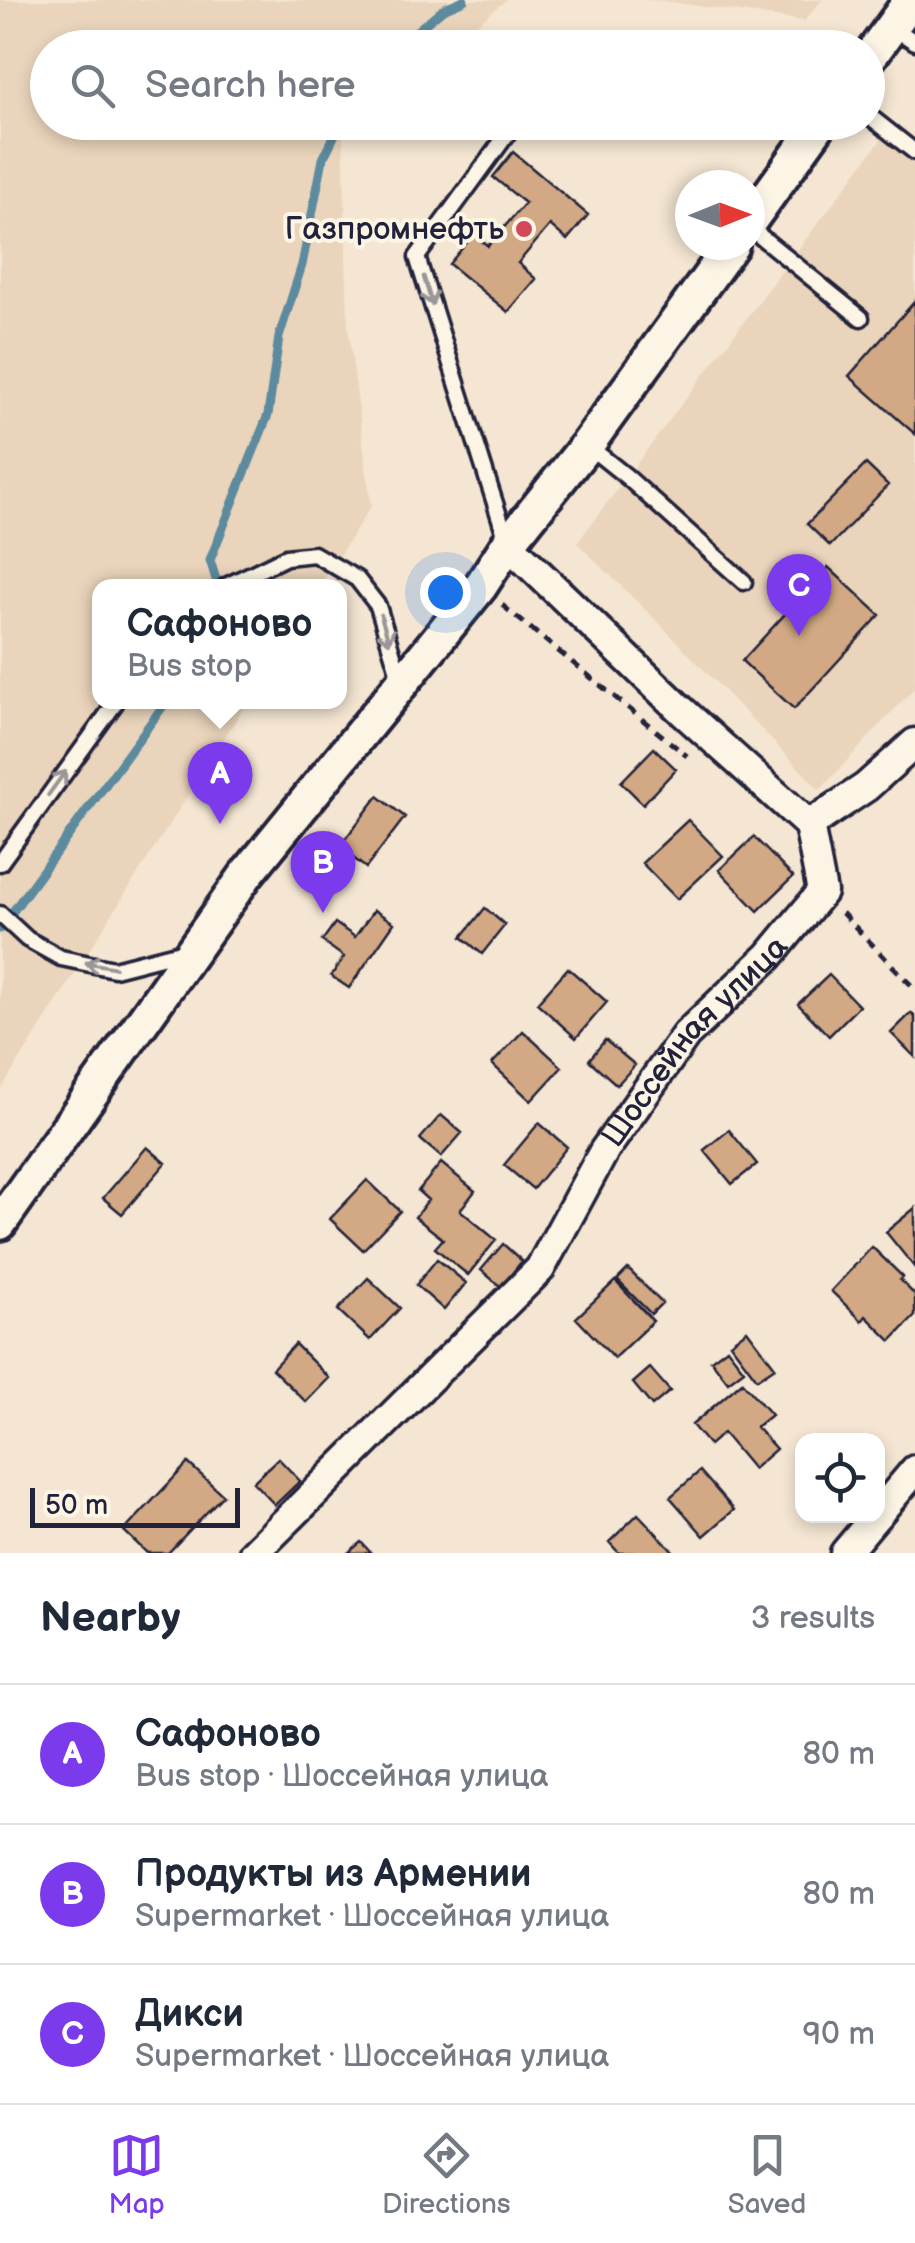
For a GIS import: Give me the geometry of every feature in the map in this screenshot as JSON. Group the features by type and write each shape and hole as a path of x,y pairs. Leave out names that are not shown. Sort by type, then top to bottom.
{"street":[{"path":"885,43 906,23"},
{"path":"765,203 809,140"},
{"path":"0,1224 246,876 480,587 721,260"},
{"path":"508,544 681,710 810,825 822,892"},
{"path":"810,825 866,787 915,743"},
{"name":"Шоссейная улица","path":"254,1553 540,1269 604,1152 686,1034 769,956 822,892"},
{"path":"885,1506 915,1470"},
{"path":"845,1553 870,1523"}],"lane":[{"path":"885,128 915,152"},
{"path":"503,140 417,257 508,544"},
{"path":"765,237 861,318"},
{"path":"587,445 744,582"},
{"path":"240,579 286,557 314,554 358,579 378,606 402,684"},
{"path":"0,863 111,709"},
{"path":"0,914 26,938 62,958 114,969 194,949"}],"path":[{"path":"480,587 692,760"},
{"path":"822,892 915,988"}],"shaded area":[{"path":"0,0 506,0 470,30 30,30 30,140 343,140 348,326 371,506 324,579 92,579 92,709 243,709 0,1091"},
{"path":"641,0 822,0 804,21"},
{"path":"885,137 915,163 915,687 820,790 577,543"}],"building":[{"name":"Газпромнефть","path":"513,152 588,215 567,240 550,225 518,263 536,279 508,312 449,264 474,234 488,246 525,203 493,177"},
{"path":"915,301 915,434 849,376"},
{"path":"866,464 888,485 830,546 807,524"},
{"path":"828,567 880,615 794,709 742,661"},
{"path":"654,748 676,769 643,804 621,782"},
{"path":"378,796 405,817 366,868 339,847"},
{"path":"688,820 723,856 677,899 642,863"},
{"path":"754,837 793,877 758,911 719,870"},
{"path":"485,908 505,925 482,954 462,937"},
{"path":"374,910 394,923 349,988 331,976 344,957 322,941 335,923 355,937"},
{"path":"568,968 607,1002 576,1038 537,1003"},
{"path":"829,975 859,1006 829,1036 798,1004"},
{"path":"911,1013 915,1017 915,1057 891,1033"},
{"path":"523,1031 562,1067 531,1101 492,1064"},
{"path":"605,1040 635,1065 617,1085 589,1060"},
{"path":"441,1115 462,1133 441,1157 420,1139"},
{"path":"539,1123 567,1147 533,1189 504,1165"},
{"path":"729,1130 757,1164 732,1184 704,1150"},
{"path":"147,1147 166,1163 122,1214 103,1198"},
{"path":"441,1163 475,1191 460,1210 496,1240 468,1275 435,1248 443,1239 415,1217 428,1200 418,1191"},
{"path":"367,1180 400,1211 363,1250 330,1219"},
{"path":"915,1208 915,1268 886,1232"},
{"path":"503,1244 522,1261 501,1287 481,1270"},
{"path":"872,1247 903,1277 900,1280 915,1295 915,1316 891,1341 866,1316 862,1321 831,1291"},
{"path":"437,1259 466,1283 444,1310 416,1285"},
{"path":"628,1269 662,1303 651,1314 617,1280"},
{"path":"368,1278 400,1308 370,1340 338,1310"},
{"path":"615,1281 653,1321 614,1358 576,1318"},
{"path":"747,1330 775,1367 757,1379 730,1343"},
{"path":"295,1344 329,1378 306,1402 272,1369"},
{"path":"727,1348 744,1370 728,1382 711,1360"},
{"path":"650,1368 670,1391 652,1406 633,1383"},
{"path":"742,1382 771,1415 756,1427 776,1449 753,1469 723,1433 709,1445 692,1425"},
{"path":"278,1458 300,1481 275,1505 253,1482"},
{"path":"188,1463 223,1495 168,1553 147,1553 124,1531"},
{"path":"700,1471 734,1510 704,1536 670,1497"},
{"path":"638,1514 675,1553 619,1553 609,1542"},
{"path":"361,1542 371,1553 348,1553"}],"waterway":[{"path":"418,30 443,9 464,0"},
{"path":"216,579 210,560 268,415 279,337 302,265 323,159 332,140"},
{"path":"0,929 161,709"}],"place":[{"name":"Газпромнефть","path":"524,229"},
{"name":"Дикси","path":"799,636"},
{"name":"Сафоново","path":"220,824"},
{"name":"Продукты из Армении","path":"323,913"}]}
